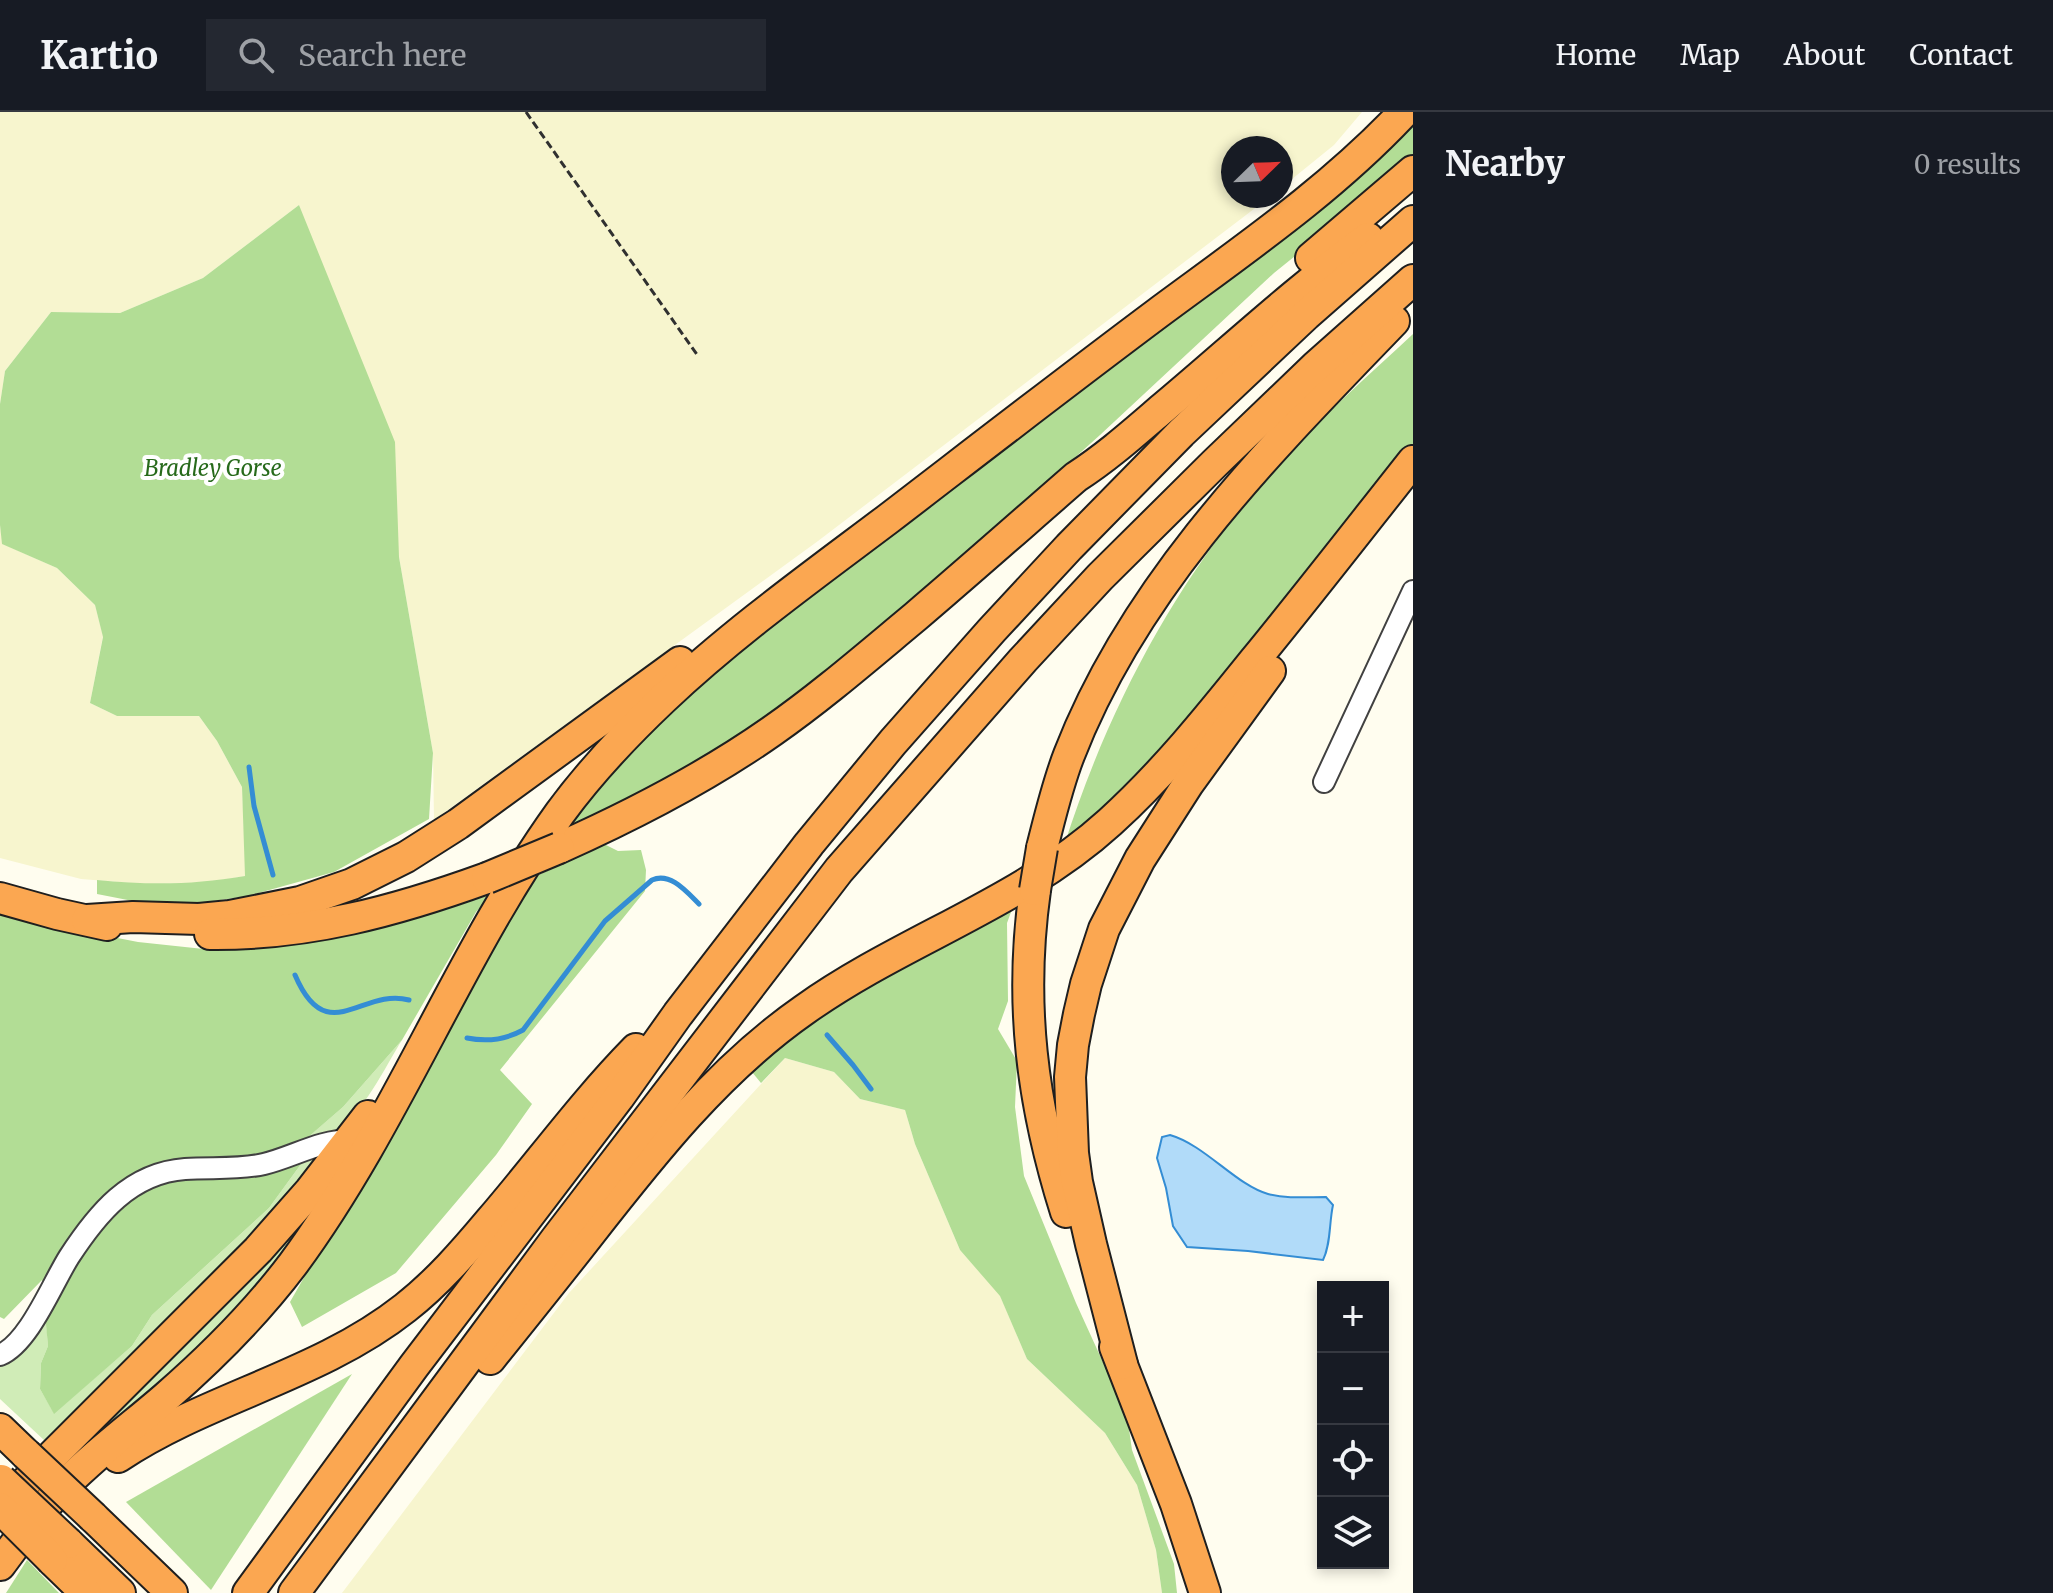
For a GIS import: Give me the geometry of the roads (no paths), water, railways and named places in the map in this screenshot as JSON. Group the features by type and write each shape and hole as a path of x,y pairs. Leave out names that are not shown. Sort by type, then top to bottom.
{"highway":[{"path":"2,1562 60,1490 199,1368 288,1271 366,1153 493,919 563,810 619,743 733,638 1318,193 1404,112"},
{"path":"1076,477 1085,463 1221,337 1413,171"},
{"path":"0,898 132,930 226,934 295,930 345,922 397,908 487,878 605,828 687,785 773,730 867,657 1076,477 1098,464 1331,265 1413,205"},
{"path":"248,1593 678,1014 809,844 893,742 1069,547 1181,433 1306,315 1413,221"},
{"path":"294,1593 707,1040 839,870 1013,671 1100,577 1304,377 1413,280"},
{"path":"1205,1593 1176,1504 1071,1229 1051,1160 1034,1076 1028,1013 1028,956 1035,890 1055,796 1069,755 1107,673 1144,609 1219,511 1413,298"},
{"path":"384,1470 455,1404 642,1167 732,1070 805,1009 871,969 1020,889 1111,821 1192,738 1413,461"},
{"path":"1122,1364 1087,1228 1073,1153 1070,1116 1073,1045 1086,984 1109,918 1140,859 1188,784 1304,620 1343,549"},
{"path":"87,920 133,917 199,919 244,913 300,902 352,884 428,844 458,824 712,639 822,569"},
{"path":"120,1593 70,1573 0,1494 258,1250 351,1140 455,989"},
{"path":"2,1562 48,1514 99,1470 135,1446 190,1417 330,1356 405,1309 457,1261 602,1083 643,1042 678,1014"},
{"path":"0,1429 172,1593"}],"lane":[{"path":"1324,782 1413,591"},
{"path":"0,1355 23,1336 70,1256 103,1212 127,1188 171,1170 250,1167 335,1140 351,1140"}],"water":[{"path":"1170,1135 1196,1147 1244,1182 1268,1194 1326,1197 1333,1205 1323,1260 1187,1247 1173,1226 1157,1158 1162,1137"}],"waterway":[{"path":"249,767 254,806 273,875"},
{"path":"467,1038 496,1039 523,1030 605,921 652,880 671,881 699,904"},
{"path":"295,975 307,997 320,1009 333,1012 392,998 409,1000"},
{"path":"827,1035 871,1089"}],"park label":[{"name":"Bradley Gorse","path":"213,468"}]}
